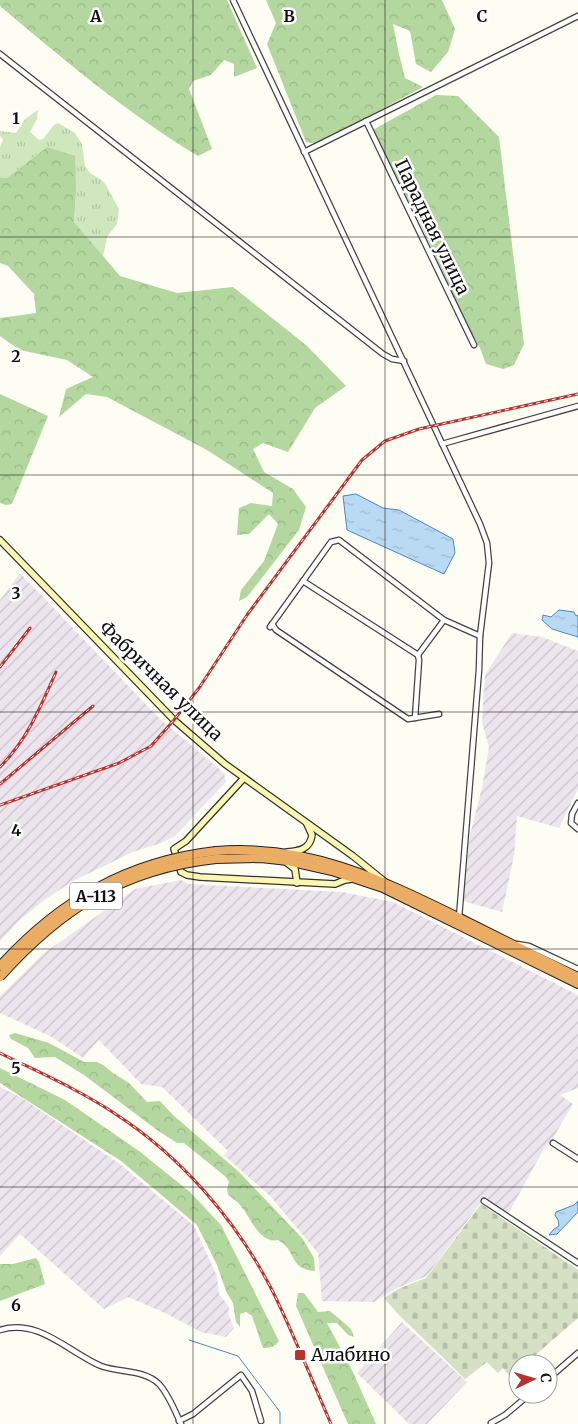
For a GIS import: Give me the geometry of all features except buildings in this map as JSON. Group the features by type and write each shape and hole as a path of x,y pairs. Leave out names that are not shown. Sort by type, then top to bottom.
{"highway":[{"name":"А-113","path":"0,966 44,922 67,905 123,874 183,856 267,851 396,893 578,984"},
{"name":"А-113","path":"0,978 42,934 72,911 98,895 126,881 154,871 216,855"},
{"name":"А-113","path":"280,856 334,864 385,882 578,977"}],"street":[{"path":"233,0 404,361 480,524 487,543 489,563 480,636 479,670 459,918"},
{"path":"304,152 578,16"},
{"path":"0,54 383,354 392,359 404,361"},
{"name":"Парадная улица","path":"366,121 474,346"},
{"path":"442,444 578,406"},
{"name":"Фабричная улица","path":"0,540 174,720 244,778 304,820 385,882"},
{"path":"439,714 408,719 271,625 331,542 339,540 444,620 480,636"},
{"path":"303,580 418,655"},
{"path":"415,718 418,655 444,620"},
{"path":"244,778 186,841 174,849 179,870 190,876 297,882 335,884 344,880 359,880"},
{"path":"578,804 572,814 571,823 578,829"},
{"path":"280,856 304,849 310,842 311,830 304,820"},
{"path":"280,856 294,867 297,882"},
{"path":"505,941 529,946 578,969"},
{"path":"553,1143 578,1159"},
{"path":"484,1201 578,1264"},
{"path":"0,1330 23,1327 32,1329 46,1334 102,1366 147,1376 158,1384 168,1396 180,1422 194,1414 241,1375 252,1391 261,1421"},
{"path":"558,1370 578,1353"},
{"path":"491,1424 518,1404"}],"shaded area":[{"path":"20,573 160,719 224,773 226,782 175,836 161,843 133,852 73,881 43,901 21,919 0,941 0,600"},
{"path":"512,633 542,637 578,651 578,789 559,828 517,816 514,856 502,912 463,901 470,835 482,788 489,747 482,722 485,675"},
{"path":"181,880 189,884 342,892 393,902 578,995 578,1088 560,1095 573,1104 552,1140 545,1147 508,1214 484,1198 427,1276 397,1288 374,1302 322,1301 318,1253 270,1196 224,1155 228,1151 162,1087 141,1084 99,1040 83,1058 52,1037 0,1013 0,996 43,954 135,889"},
{"path":"0,1087 22,1098 120,1164 194,1226 217,1276 219,1294 229,1307 228,1314 234,1328 226,1337 201,1332 165,1313 128,1297 104,1309 20,1234 0,1256"},
{"path":"402,1322 467,1382 427,1424 409,1424 357,1373"}],"green space":[{"path":"0,0 227,0 257,68 234,77 234,64 224,60 211,75 193,81 189,89 212,149 198,156 146,122 96,85 0,6"},
{"path":"266,0 442,0 455,29 448,52 431,72 416,64 410,31 393,24 405,78 423,87 317,144 306,142 267,44 276,23"},
{"path":"436,95 458,96 499,137 524,344 514,365 503,369 486,364 414,210 369,132"},
{"path":"38,110 37,119 30,132 39,140 43,139 54,125 58,123 75,133 82,144 85,166 90,173 103,181 119,209 117,224 107,237 103,257 74,222 76,192 47,147 7,178 0,177 0,147 3,140 0,136 0,131 16,133 25,119"},
{"path":"47,147 75,156 76,192 74,222 120,276 177,293 233,287 306,345 346,386 315,408 288,452 263,443 253,449 264,472 293,489 306,507 299,530 247,597 239,601 241,590 264,561 278,524 269,514 249,534 237,535 239,508 251,503 272,506 273,493 207,450 107,397 86,394 59,417 66,389 93,377 67,360 20,350 0,336 0,318 36,313 34,294 8,266 0,263 0,177 7,178"},
{"path":"0,394 48,416 12,504 6,505 0,503"},
{"path":"15,1033 49,1043 84,1062 97,1062 129,1083 147,1102 160,1101 173,1115 239,1172 302,1238 314,1258 315,1271 300,1267 284,1244 278,1240 266,1238 261,1234 239,1204 228,1195 229,1182 226,1177 184,1143 177,1143 157,1130 84,1075 55,1057 35,1058 28,1048 11,1039 9,1035"},
{"path":"0,1068 65,1100 139,1151 190,1192 221,1225 279,1341 272,1347 263,1348 252,1316 246,1312 240,1314 240,1327 236,1322 233,1303 197,1225 121,1161 0,1083"},
{"path":"481,1204 578,1270 578,1318 537,1354 508,1354 508,1374 503,1368 498,1373 487,1362 465,1379 384,1298 398,1289 426,1278"},
{"path":"36,1258 39,1262 45,1284 0,1301 0,1264 13,1264"},
{"path":"298,1293 304,1293 318,1312 330,1311 351,1329 354,1337 348,1335 337,1323 327,1323 352,1370 376,1424 348,1424 296,1306"}],"water":[{"path":"356,494 383,508 399,510 453,539 455,553 444,574 347,530 343,496"},
{"path":"559,610 574,612 576,616 578,615 578,637 552,629 542,620 543,615 551,617"},
{"path":"578,1201 578,1212 557,1234 549,1235 559,1226 555,1215 556,1212 574,1205"}],"waterway":[{"path":"189,1340 238,1356 280,1412 280,1424"}],"railway":[{"path":"0,805 119,763 151,746 199,688 247,615 362,460 385,441 419,429 578,394"},
{"path":"0,667 30,628"},
{"path":"0,767 10,757 26,734 56,672"},
{"path":"0,784 93,706"},
{"path":"0,1053 72,1088 114,1113 162,1149 205,1192 225,1216 259,1266 296,1341 331,1424"}],"place":[{"name":"Алабино","path":"300,1355"}]}
